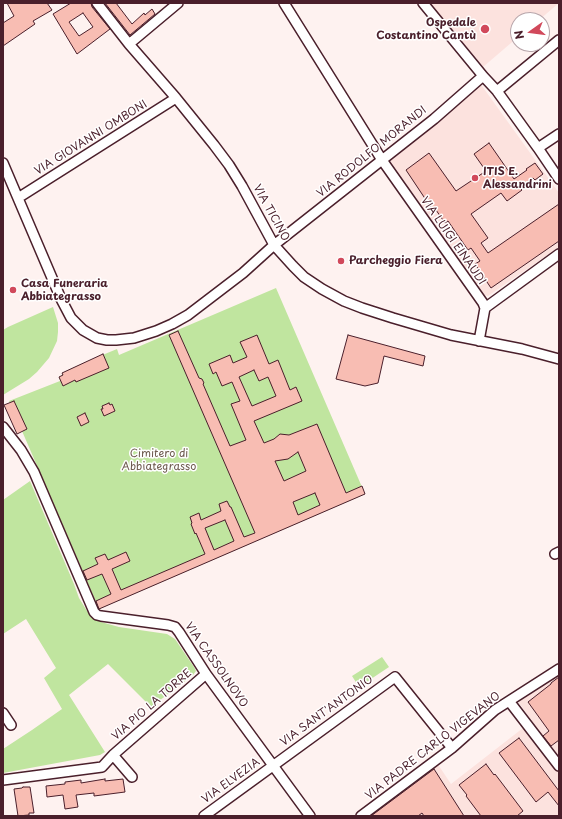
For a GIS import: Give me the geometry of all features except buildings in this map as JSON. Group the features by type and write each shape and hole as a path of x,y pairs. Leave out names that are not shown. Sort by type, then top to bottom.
{"street":[{"name":"VIA TICINO","path":"97,3 129,44 214,145 242,186 274,245 304,277 344,301 399,320 451,335 522,349 559,359"},
{"path":"129,44 178,3"},
{"name":"VIA LUIGI EINAUDI","path":"284,3 382,160 483,303 485,308"},
{"path":"423,3 497,91 559,179"},
{"path":"497,91 559,40"},
{"name":"VIA RODOLFO MORANDI","path":"3,163 61,299 71,318 83,330 97,338 116,340 134,338 172,324 188,315 243,273 274,245 434,119 483,76"},
{"name":"VIA GIOVANNI OMBONI","path":"18,198 176,98"},
{"path":"538,148 559,134"},
{"path":"479,341 485,308 559,254"},
{"name":"VIA CASSOLNOVO","path":"3,426 21,450 34,472 94,612 101,616 168,624 174,627 179,632 206,674 310,816"},
{"name":"VIA PADRE CARLO VIGEVANO","path":"361,816 452,748 495,710 559,669"},
{"name":"VIA PIO LA TORRE","path":"3,780 102,767 113,755 206,674"},
{"name":"VIA SANT'ANTONIO","path":"273,766 395,677 452,748"},
{"path":"509,702 559,766"},
{"path":"3,713 11,725"},
{"path":"113,755 132,777"},
{"name":"VIA ELVEZIA","path":"204,816 273,766"}],"shaded area":[{"name":"Ospedale Costantino Cantù","path":"430,3 559,3 548,12 510,12 510,44 483,67"},
{"name":"ITIS E. Alessandrini","path":"479,86 482,86 559,193 559,247 488,296 484,295 391,162 391,158"},
{"path":"559,672 559,816 369,816 437,763 451,784 532,721 517,700"}],"green space":[{"name":"Cimitero di Abbiategrasso","path":"276,288 365,494 99,609 9,401 60,381 59,377 62,373 88,361 117,349 119,355"},
{"path":"53,307 58,323 58,332 57,341 49,358 29,379 3,395 3,330"},
{"path":"30,481 79,598 87,611 101,622 119,627 167,634 175,639 196,671 193,675 151,707 108,664 69,695 105,752 100,755 3,773 3,749 62,709 44,678 56,668 26,619 3,634 3,500"},
{"path":"382,657 389,667 359,687 352,676"}],"place":[{"name":"Ospedale Costantino Cantù","path":"485,29"},
{"name":"ITIS E. Alessandrini","path":"475,178"},
{"name":"Parcheggio Fiera","path":"341,261"},
{"name":"Casa Funeraria Abbiategrasso","path":"13,290"}]}
